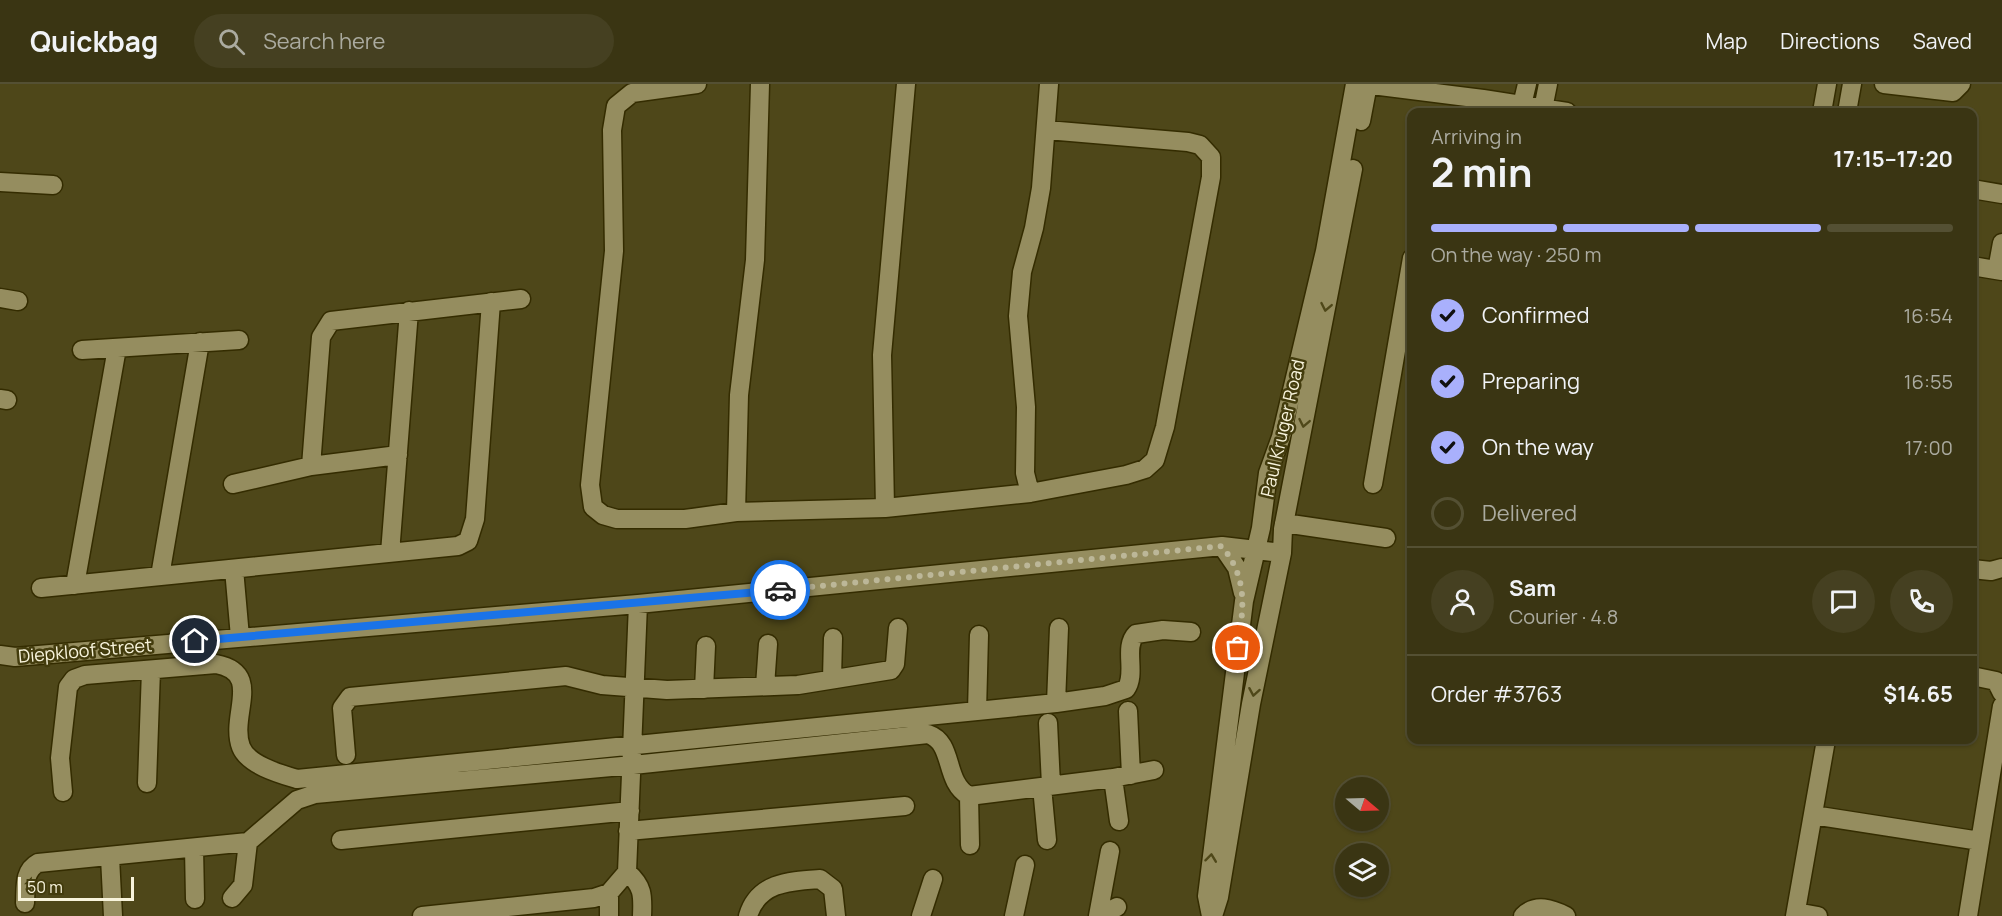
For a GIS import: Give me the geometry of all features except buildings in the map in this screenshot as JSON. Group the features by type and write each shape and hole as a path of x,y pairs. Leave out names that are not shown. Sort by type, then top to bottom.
{"street":[{"path":"697,84 632,93 616,106 612,130 614,251 591,499 593,507 598,511 617,519 685,519 736,512 885,508 1030,493 1126,475 1145,469 1155,460 1164,427 1212,165 1211,157 1207,150 1188,142 1047,130"},
{"path":"736,512 739,395 755,260 760,84"},
{"path":"885,508 882,355 906,84"},
{"path":"1030,493 1025,473 1026,407 1017,316 1022,272 1034,228 1041,188 1049,84"},
{"name":"Paul Kruger Road","path":"1212,916 1207,896 1244,601 1261,528 1268,473 1281,437 1325,252 1355,84"},
{"path":"1367,84 1482,106 1522,105 1538,108"},
{"name":"Paul Kruger Road","path":"1212,916 1219,897 1248,724 1281,553 1284,523 1367,84"},
{"path":"1522,105 1527,84"},
{"path":"1543,108 1548,84"},
{"path":"1823,108 1827,84"},
{"path":"1849,108 1852,84"},
{"path":"1884,84 1953,92 1961,84"},
{"path":"0,182 52,185"},
{"path":"1977,190 2002,194"},
{"path":"1977,267 1999,271 2002,243"},
{"path":"1373,484 1407,287"},
{"path":"311,466 321,337 324,327 331,321 521,299"},
{"path":"40,588 458,546 468,541 472,531 491,302"},
{"path":"390,553 409,312"},
{"path":"82,350 239,340"},
{"path":"160,576 200,342"},
{"path":"75,585 117,348"},
{"path":"233,484 311,466 398,455"},
{"path":"1284,523 1386,538"},
{"path":"1222,546 1237,568 1244,601"},
{"name":"Diepkloof Street","path":"0,655 15,657 638,604 1222,546 1255,548 1281,553"},
{"path":"1977,570 1991,571 2002,568"},
{"path":"234,569 240,638"},
{"path":"422,916 594,898 609,892 627,872 638,604"},
{"path":"346,755 342,708 350,697 566,676 602,686 636,689 798,685 891,670 895,664 897,628"},
{"path":"1056,703 1059,628"},
{"path":"63,792 60,758 68,687 74,679 85,675 216,664 231,667 239,673 242,685 238,726 241,748 255,761 297,779 1056,703 1105,696 1126,689 1131,677 1132,642 1136,634 1163,630 1191,632"},
{"path":"977,711 979,635"},
{"path":"831,679 833,638"},
{"path":"765,686 768,644"},
{"path":"704,689 706,646"},
{"path":"147,783 151,670"},
{"path":"1977,677 1996,681 2002,693"},
{"path":"1968,916 2002,706"},
{"path":"1119,821 1128,712"},
{"path":"1047,840 1048,723"},
{"path":"25,903 27,875 31,867 38,863 248,842 297,800 315,794 633,765 928,734 936,736 942,743 955,783 959,790 969,796 1154,770"},
{"path":"1818,916 1795,914 1825,744"},
{"path":"969,796 970,845"},
{"path":"628,831 905,806"},
{"path":"341,840 630,811"},
{"path":"1813,816 1980,841"},
{"path":"232,898 243,885 248,842"},
{"path":"194,848 195,899"},
{"path":"1099,916 1110,851"},
{"path":"110,857 113,916"},
{"path":"1014,916 1025,865"},
{"path":"627,872 638,881 642,889 642,916"},
{"path":"748,916 758,895 770,887 820,879 833,889 836,916"},
{"path":"921,916 933,879"},
{"path":"609,892 609,916"},
{"path":"1099,916 1117,908"},
{"path":"1523,916 1535,909 1544,908 1566,916"}],"way so far":[{"path":"780,590 1222,546 1237,568 1244,601 1238,648"}],"route":[{"path":"195,641 780,590"}]}
